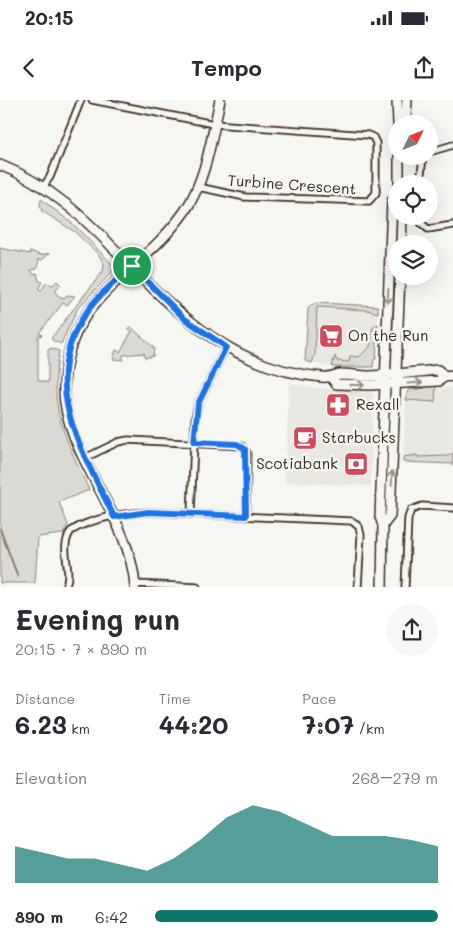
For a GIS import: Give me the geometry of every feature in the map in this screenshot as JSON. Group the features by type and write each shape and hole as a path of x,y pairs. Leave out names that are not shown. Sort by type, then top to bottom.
{"street":[{"path":"43,187 50,176 81,100"},
{"path":"92,100 214,124"},
{"path":"197,586 135,585 126,546 72,430 65,402 65,376 68,352 74,335 86,313 174,225 198,187 220,100"},
{"path":"397,100 399,115"},
{"path":"406,115 407,100"},
{"name":"Turbine Crescent","path":"198,187 245,197 365,202 373,198 376,193 377,147 371,136 214,124"},
{"path":"438,149 453,145"},
{"path":"0,165 43,187 80,215 185,319 226,347 271,366 297,373 332,378 337,374 396,374 438,370 449,376"},
{"path":"382,586 383,525 380,517 391,225"},
{"path":"423,225 428,229 453,225"},
{"path":"383,525 390,516 400,285"},
{"path":"191,514 194,442 198,404 226,347"},
{"path":"332,378 336,384 395,384 439,381 449,376"},
{"path":"85,458 118,442 128,440 237,444 245,449 246,516"},
{"path":"405,586 408,518 411,510 422,506 453,508"},
{"path":"65,586 68,578 66,559 69,535 76,528 114,517 140,513 347,520 357,524 361,535 358,586"}],"shaded area":[{"path":"41,199 74,225 116,268 78,308 61,344 52,340 52,337 103,271 104,264 99,255 75,232 42,211"},
{"path":"0,248 30,254 30,251 41,255 50,253 42,260 39,259 37,269 31,270 33,274 37,273 39,281 42,282 38,289 41,291 46,283 53,285 57,281 61,285 54,292 63,299 67,295 75,296 67,305 63,303 39,333 42,335 38,336 38,380 48,383 48,350 51,348 59,351 56,390 61,423 66,439 89,490 59,502 68,525 63,534 38,537 35,583 0,583"},
{"path":"317,303 378,306 376,359 374,359 373,367 332,367 305,361 308,309 311,305"},
{"path":"317,303 378,306 378,313 367,310 317,307 315,354 312,363 305,361 308,309 311,305"},
{"path":"378,324 376,359 374,359 373,367 332,367 335,356 337,361 349,362 350,356 359,357 370,347 373,326"},
{"path":"130,326 154,348 153,356 145,358 144,353 123,355 123,360 113,359 116,350 120,352 132,331 128,328"},
{"path":"289,383 314,388 370,392 373,395 371,486 285,482"},
{"path":"436,385 435,402 406,400 408,390 425,388 408,388"},
{"path":"453,387 453,464 403,462 406,392 408,390"},
{"path":"453,453 453,464 403,462 403,457 417,455 417,457 447,456"}],"waterway":[{"path":"0,529 18,577"}],"place":[{"name":"On the Run","path":"331,336"},
{"name":"Rexall","path":"338,405"},
{"name":"Starbucks","path":"305,438"},
{"name":"Scotiabank","path":"356,464"}],"route":[{"path":"132,266 185,319 226,347 213,370 198,404 194,442 237,444 245,449 247,453 246,516 148,512 114,517 72,430 64,392 68,352 74,335 90,307 132,266"}]}
